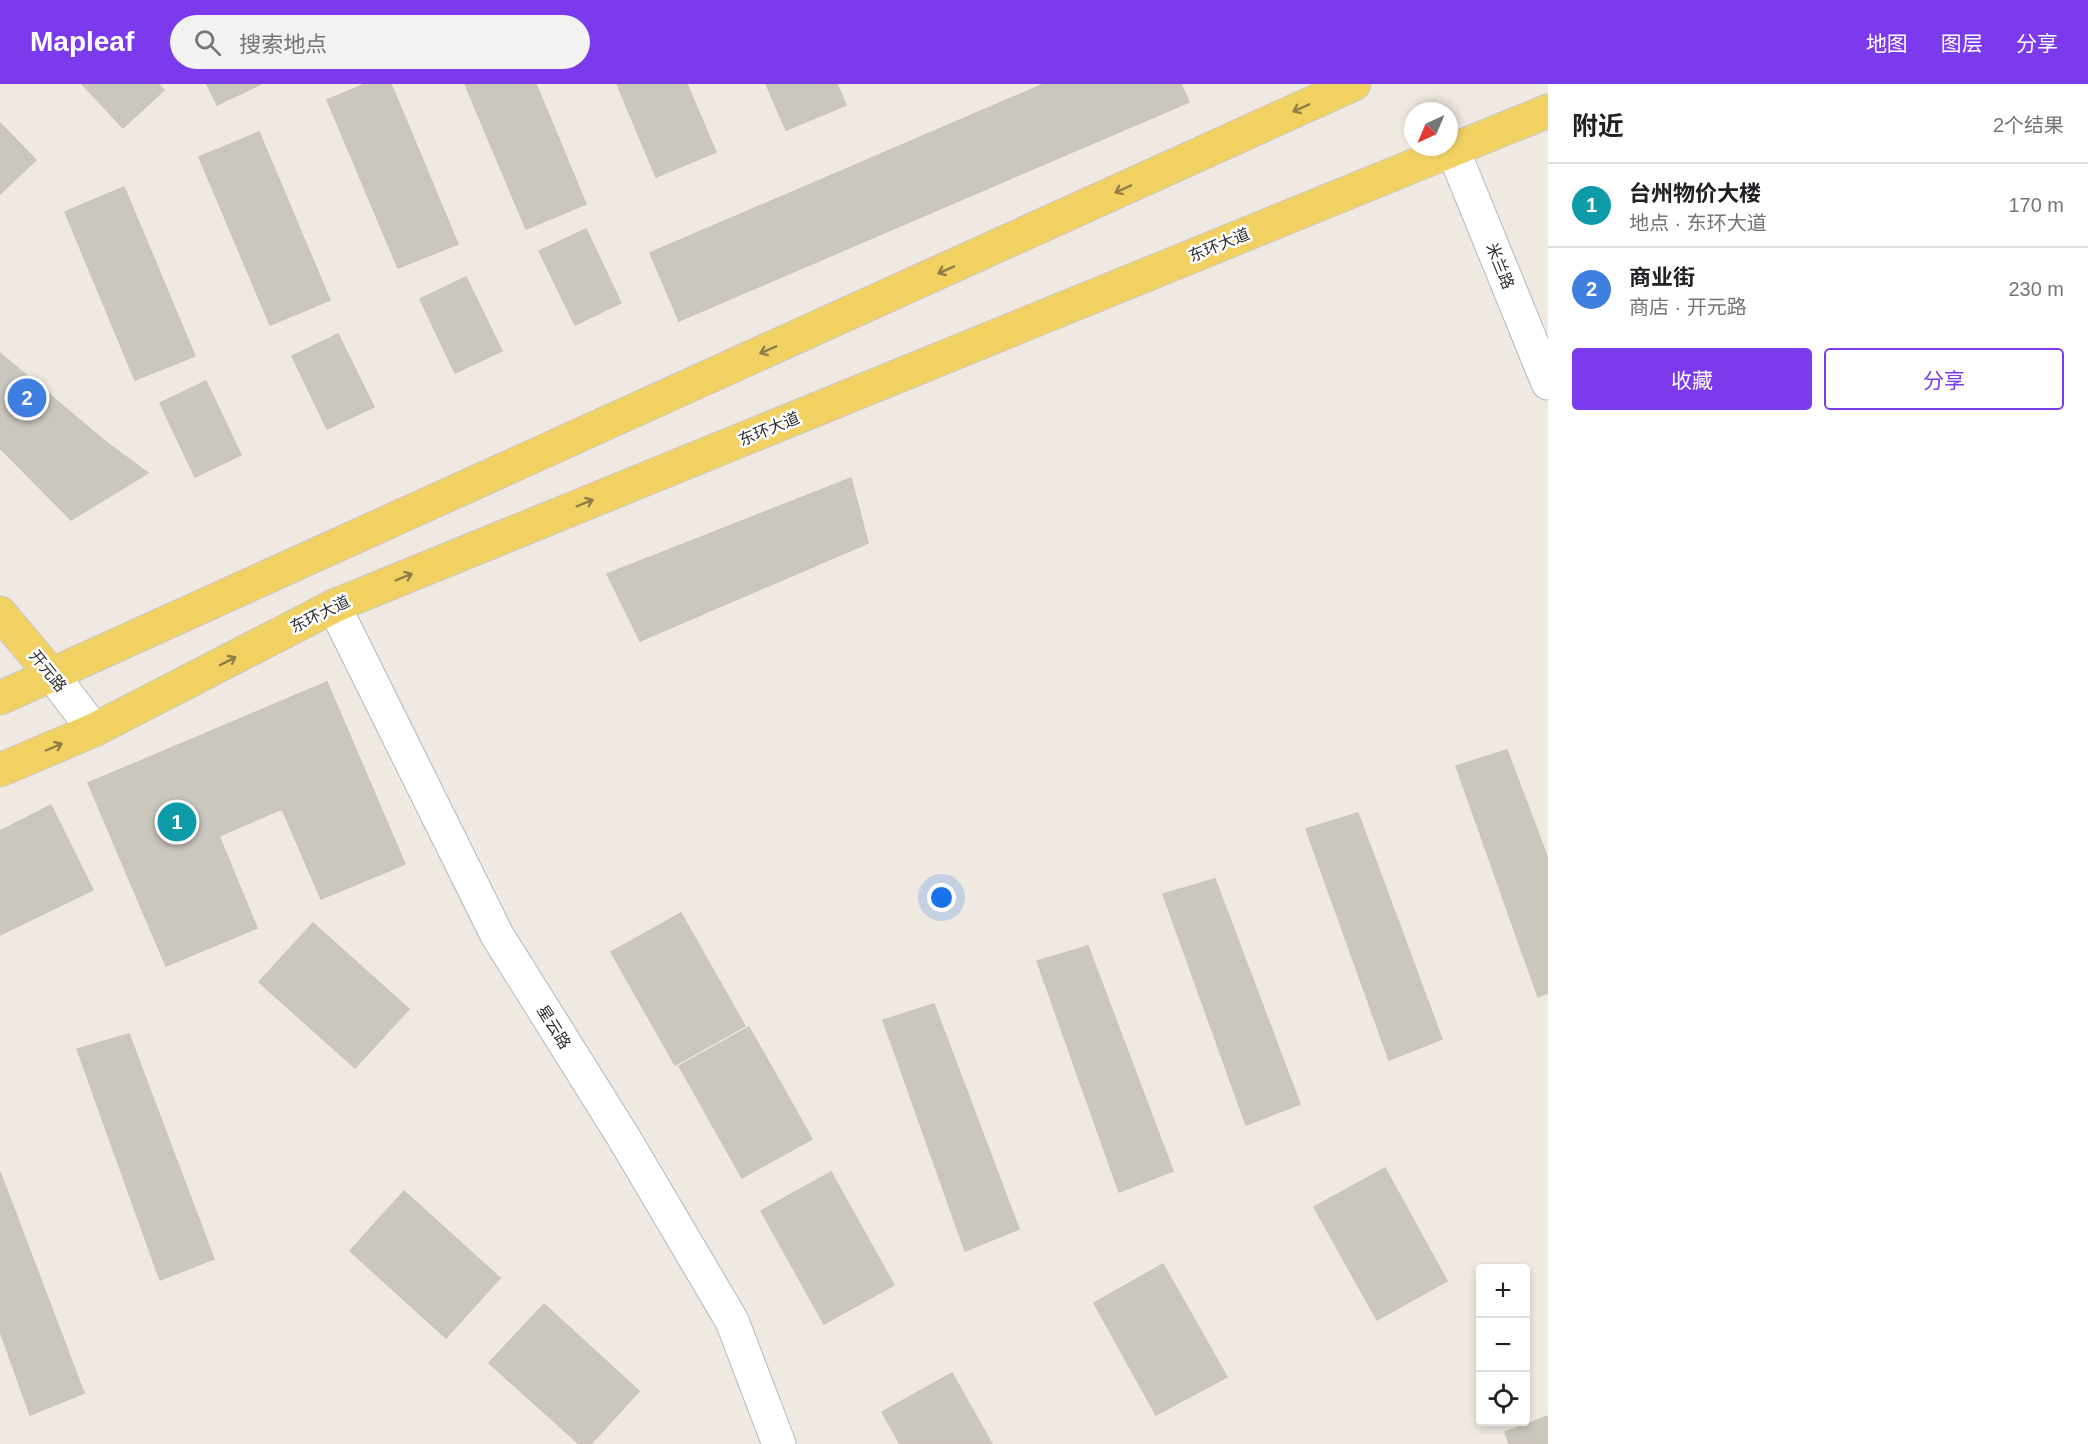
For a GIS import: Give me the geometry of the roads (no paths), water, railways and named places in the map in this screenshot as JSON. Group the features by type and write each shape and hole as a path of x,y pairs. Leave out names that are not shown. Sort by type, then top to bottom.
{"main road":[{"path":"0,698 53,676 1354,84"},
{"name":"东环大道","path":"1458,148 1548,111"},
{"name":"东环大道","path":"0,770 94,730 334,606 1438,156"},
{"name":"开元路","path":"0,613 53,676"}],"street":[{"name":"米兰路","path":"1455,156 1548,383"},
{"name":"星云路","path":"334,606 497,935 624,1138 732,1321 779,1444"},
{"name":"开元路","path":"53,676 94,730"}],"place":[{"name":"商业街","path":"27,398"},
{"name":"台州物价大楼","path":"177,822"}]}
